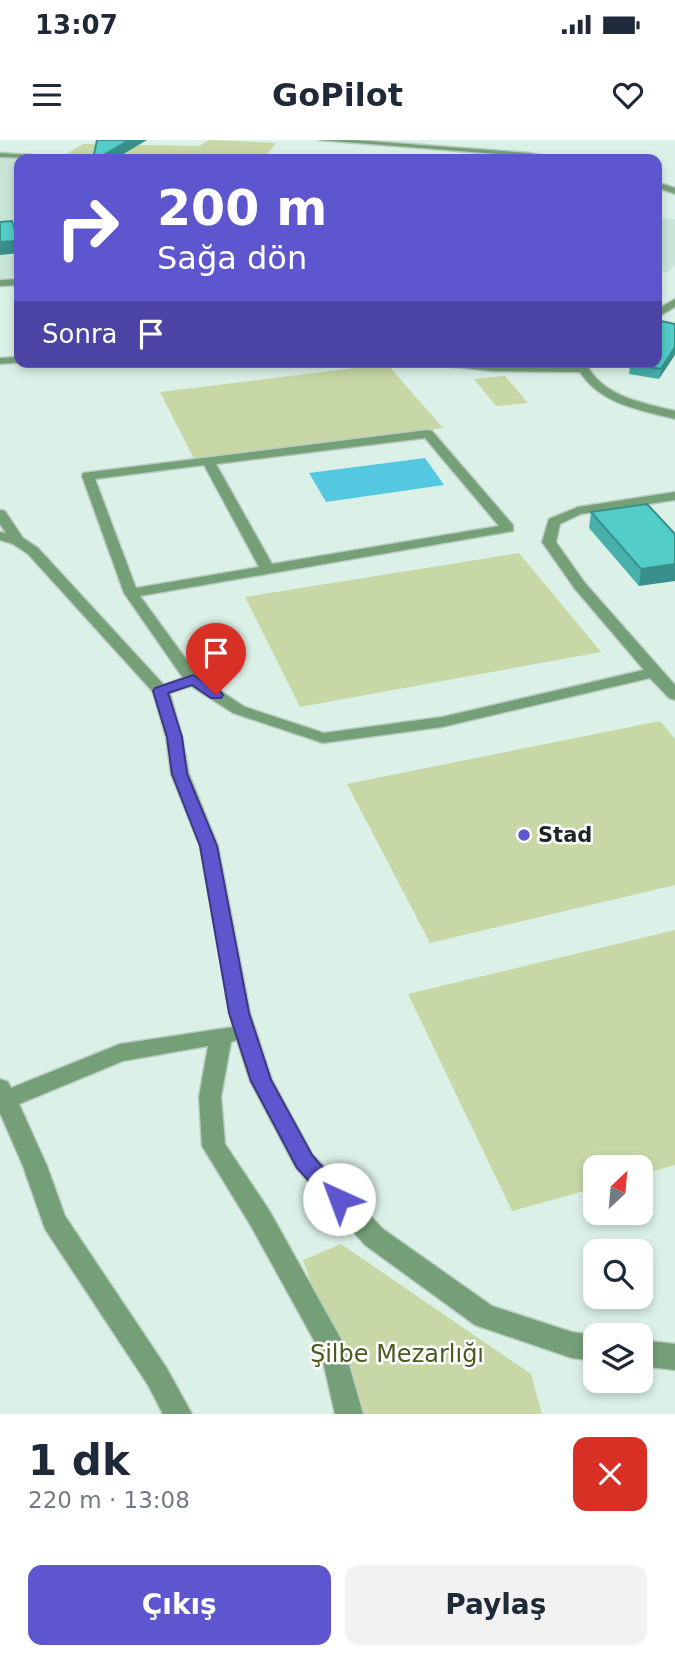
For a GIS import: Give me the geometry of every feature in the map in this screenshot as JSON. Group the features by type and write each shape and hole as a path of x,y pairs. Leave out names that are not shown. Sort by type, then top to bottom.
{"street":[{"path":"323,140 515,154"},
{"path":"585,368 588,380 599,390 625,401 675,415"},
{"path":"131,593 508,528 428,434 88,476 131,593 193,680 239,710 324,738 442,722 654,672"},
{"path":"208,461 267,569"},
{"path":"675,496 579,511 554,522 550,542 580,586 675,695"},
{"path":"0,514 18,541"},
{"path":"0,536 18,541 33,551 160,691 174,737 180,774 209,846 239,1013 210,1097 214,1146 260,1218 333,1350 349,1414"},
{"path":"160,691 193,680"},
{"path":"178,1414 157,1376 54,1222 35,1166 3,1094 120,1054 233,1034"},
{"path":"233,1034 304,1161 374,1237 484,1316 583,1346"},
{"path":"653,1354 675,1357"}],"shaded area":[{"path":"0,157 14,158 14,277 0,278"},
{"path":"662,218 675,219 675,265 668,272 662,272"}],"green space":[{"path":"209,140 276,143 268,154 66,154 84,144 199,146"},
{"path":"355,368 390,368 443,428 195,461 160,392"},
{"path":"505,376 528,403 496,406 474,379"},
{"path":"519,553 601,652 300,707 245,597"},
{"name":"Stad","path":"660,721 675,739 675,885 430,943 347,784"},
{"path":"675,930 675,1165 653,1171 653,1155 583,1155 583,1191 512,1211 408,994"},
{"name":"Şilbe Mezarlığı","path":"341,1244 531,1374 542,1414 356,1414 303,1260"}],"water":[{"path":"425,458 444,485 326,502 309,473"}],"building":[{"path":"97,140 129,140 105,154 94,154"},
{"path":"12,221 14,241 0,242 0,222"},
{"path":"662,321 675,324 675,347 662,367"},
{"path":"647,504 675,534 675,564 641,569 591,512"}],"place":[{"name":"Stad","path":"524,835"}],"route":[{"path":"216,695 193,680 160,691 174,737 180,774 209,846 239,1013 261,1081 304,1161 339,1199"}]}
